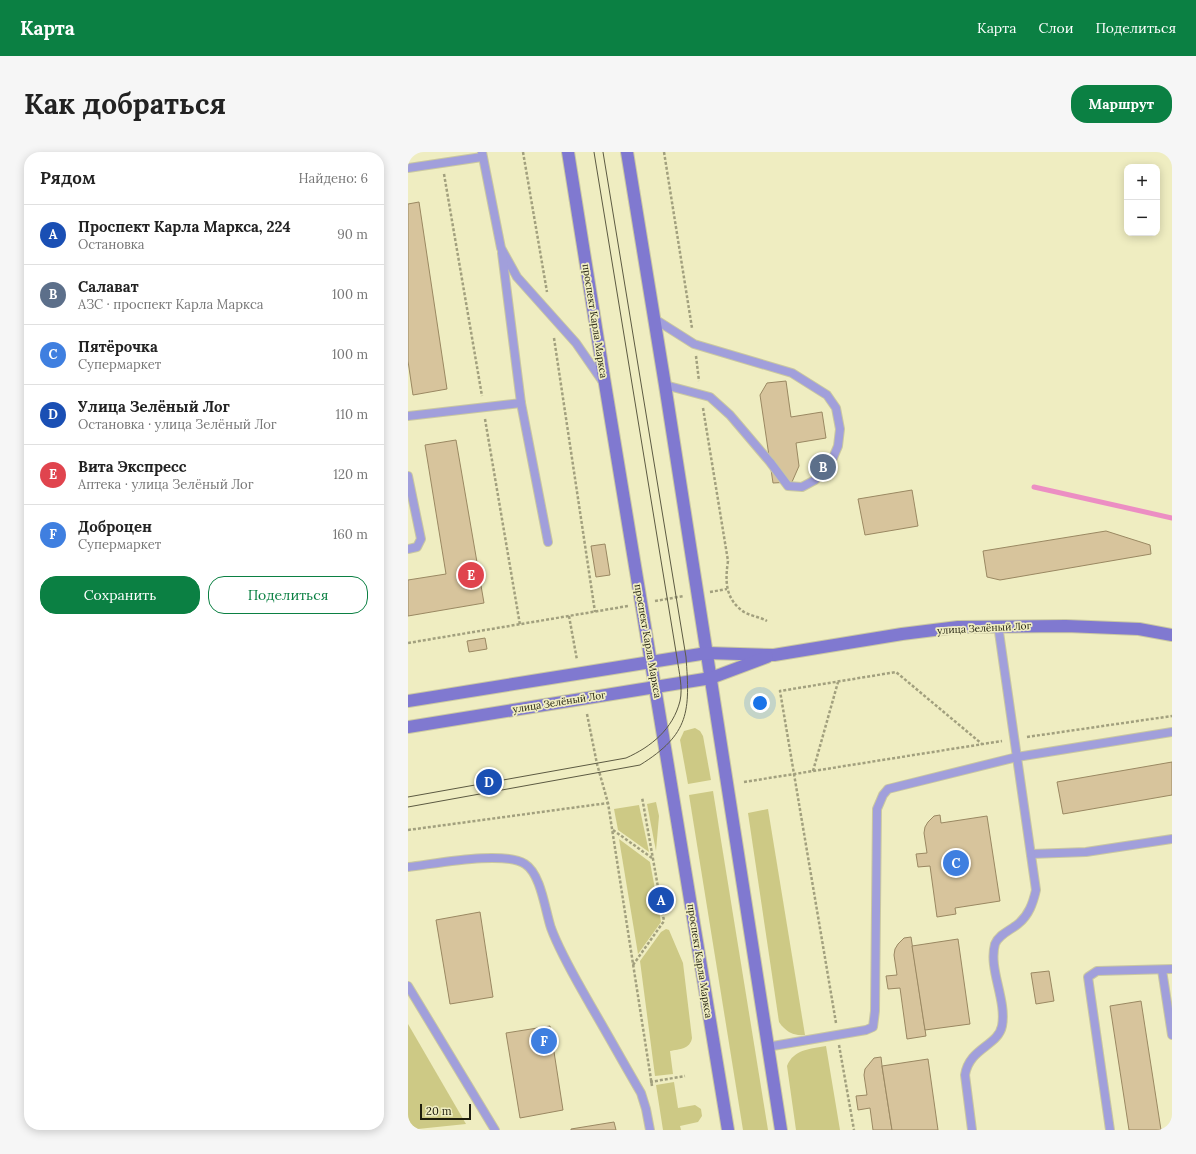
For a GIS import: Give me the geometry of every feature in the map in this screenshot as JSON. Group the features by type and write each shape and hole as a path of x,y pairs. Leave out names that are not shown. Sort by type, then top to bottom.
{"main road":[{"name":"проспект Карла Маркса","path":"568,152 728,1130"},
{"path":"627,152 698,594 781,1130"},
{"name":"улица Зелёный Лог","path":"408,727 711,678 774,655 902,634 958,627 998,625 1066,626 1131,629 1172,634"},
{"path":"408,701 707,653 774,655"}],"lane":[{"path":"408,168 442,163 482,154 501,248 521,403 548,542"},
{"path":"501,248 517,277 576,343 605,384"},
{"path":"653,318 694,344 792,373 827,395 836,408 840,430 838,446 830,465 815,480 802,487 788,486 770,462 730,415 710,397 665,385"},
{"path":"408,416 521,403"},
{"path":"408,476 420,542 417,547 408,549"},
{"path":"972,1130 965,1075 966,1066 972,1056 996,1037 1002,1027 1002,1014 994,955 996,942 1005,933 1018,924 1028,912 1034,902 1036,890 998,625"},
{"path":"767,1047 866,1030 874,1027 876,1011 877,809 883,795 888,789 1017,757 1172,732"},
{"path":"1031,854 1086,852 1172,839"},
{"path":"408,867 494,858 511,858 524,864 531,870 536,879 552,929 567,963 636,1084 646,1108 650,1130"},
{"path":"1110,1130 1088,977 1097,971 1172,969"},
{"path":"1162,970 1172,1034"},
{"path":"408,986 495,1130"}],"path":[{"path":"523,152 551,314 595,612"},
{"path":"664,152 728,561 725,581 727,589 736,605 745,612 767,621"},
{"path":"442,163 520,624"},
{"path":"408,643 727,589"},
{"path":"569,616 577,660"},
{"path":"854,1130 780,691 896,672 982,744"},
{"path":"813,771 838,682"},
{"path":"587,714 596,764 608,803 613,830 653,1088"},
{"path":"744,782 982,744 1172,716"},
{"path":"633,965 664,921 642,797"},
{"path":"408,830 608,803"},
{"path":"613,830 653,859"},
{"path":"636,1084 685,1076"}],"shaded area":[{"path":"695,728 700,731 703,736 711,780 688,784 680,740 684,731"},
{"path":"713,791 768,1130 743,1130 689,795"},
{"path":"656,802 659,816 656,851 647,804"},
{"path":"639,805 649,852 618,830 614,809"},
{"path":"768,809 805,1035 790,1033 779,1022 748,813"},
{"path":"619,839 650,862 661,922 638,954"},
{"path":"666,929 669,930 683,963 692,1038 691,1042 687,1046 670,1051 673,1074 655,1076 640,961 661,932"},
{"path":"408,1024 466,1124 408,1130"},
{"path":"826,1046 840,1130 796,1130 787,1066 790,1060 798,1053 808,1049"},
{"path":"674,1082 678,1108 695,1105 701,1109 702,1116 698,1122 680,1126 681,1130 663,1130 656,1085"}],"building":[{"path":"419,202 447,389 413,395 408,361 408,204"},
{"path":"786,381 791,417 822,412 826,438 796,443 799,466 792,482 773,483 760,395 767,383"},
{"path":"456,440 484,603 408,616 408,580 446,574 425,445"},
{"path":"912,490 918,526 865,535 858,499"},
{"path":"1106,531 1150,545 1151,554 1000,580 987,577 983,551"},
{"path":"605,544 610,575 596,577 591,546"},
{"path":"485,638 487,649 469,652 467,641"},
{"path":"1172,762 1172,795 1063,814 1057,782"},
{"path":"940,815 941,823 987,816 1000,901 955,908 956,914 937,917 930,866 918,867 916,854 927,853 924,833 925,827 934,816"},
{"path":"480,912 493,997 450,1004 436,920"},
{"path":"911,937 926,1036 907,1039 900,988 888,989 886,976 897,975 894,955 895,949 904,938"},
{"path":"958,939 970,1024 925,1030 912,946"},
{"path":"1049,971 1054,1001 1036,1004 1031,973"},
{"path":"1141,1001 1161,1130 1129,1130 1110,1006"},
{"path":"550,1026 563,1110 520,1118 506,1033"},
{"path":"881,1057 892,1130 873,1130 870,1108 858,1110 856,1096 867,1095 864,1075 865,1069 874,1058"},
{"path":"928,1059 938,1130 892,1130 882,1066"},
{"path":"614,1122 616,1130 571,1130 571,1129"}],"waterway":[{"path":"1034,487 1172,518"}],"tram line":[{"path":"408,797 626,758 635,754 660,736 672,720 680,701 680,674 594,152"},
{"path":"408,807 640,765 669,743 678,731 683,720 688,692 686,657 603,152"}],"place":[{"name":"Салават","path":"823,467"},
{"name":"Вита Экспресс","path":"471,575"},
{"name":"Улица Зелёный Лог","path":"489,782"},
{"name":"Пятёрочка","path":"956,863"},
{"name":"Проспект Карла Маркса, 224","path":"661,900"},
{"name":"Доброцен","path":"544,1041"}]}
